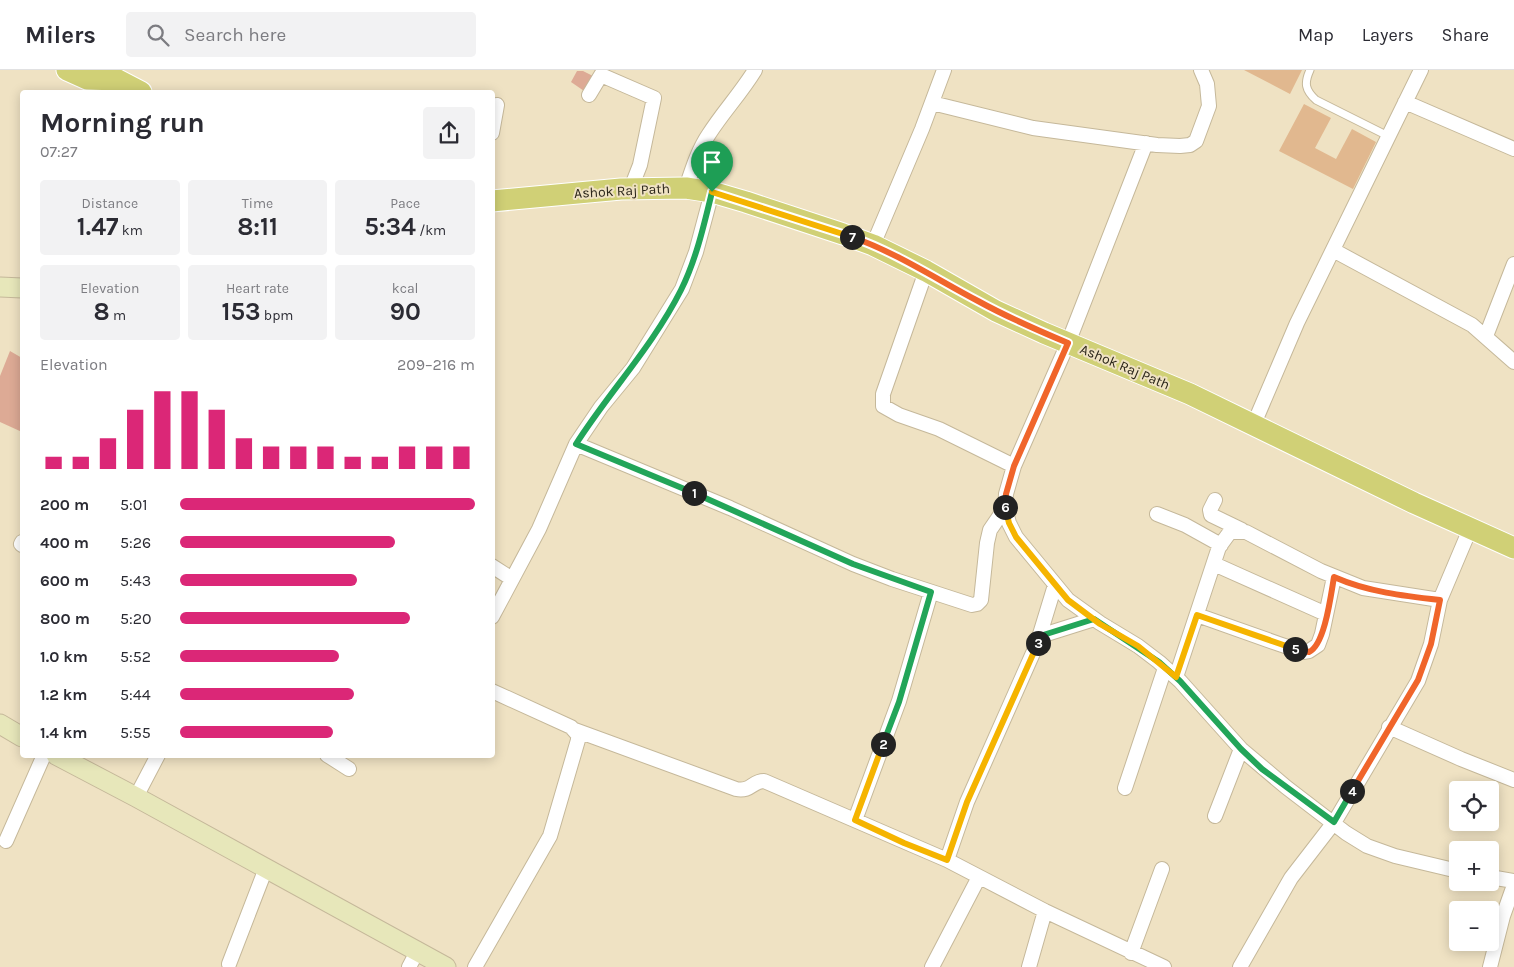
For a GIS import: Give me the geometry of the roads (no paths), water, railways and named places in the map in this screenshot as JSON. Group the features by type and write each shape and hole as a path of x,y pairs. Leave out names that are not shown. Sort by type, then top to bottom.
{"main road":[{"path":"67,70 87,79 128,83"},
{"name":"Ashok Raj Path","path":"495,201 631,188 686,188 712,192 873,245 926,271 996,310 1068,343 1190,394 1253,426 1514,548"},
{"path":"0,287 20,288"},
{"path":"0,724 20,735"},
{"path":"62,758 418,950 446,967"}],"street":[{"path":"686,188 709,134 741,93 755,70"},
{"path":"873,245 944,70"},
{"path":"932,103 1033,128 1146,143 1190,145 1196,141 1210,106 1207,84 1201,70"},
{"path":"1253,426 1297,322 1421,70"},
{"path":"589,95 601,75 654,98 640,165 631,188"},
{"path":"1405,102 1514,149"},
{"path":"495,116 497,104"},
{"path":"1146,143 1068,343 1014,466 1006,494 1005,508 1009,523 1016,537 1068,600 1094,619 1138,646 1170,672 1241,749 1278,781 1357,840 1378,851 1449,869"},
{"path":"495,611 539,529 576,444 601,407 633,368 673,306 686,280 696,252 712,192"},
{"path":"1333,250 1472,325 1514,362"},
{"path":"1486,336 1514,264"},
{"path":"926,271 883,394 883,406 900,415 939,429 1014,466"},
{"path":"576,444 730,508 853,564 972,605 977,604 981,600 990,530 1005,508"},
{"path":"1215,500 1210,510 1211,515 1334,577 1363,588 1440,600"},
{"path":"1158,514 1185,525 1221,544"},
{"path":"1240,967 1291,878 1334,822 1418,680 1431,644 1440,600 1470,529"},
{"path":"1126,788 1170,672 1197,615 1221,544 1230,532 1242,530"},
{"path":"1214,564 1326,614"},
{"path":"495,568 512,579"},
{"path":"1197,615 1303,652 1314,650 1318,645 1334,577"},
{"path":"947,860 967,802 1040,636 1055,585"},
{"path":"855,820 899,702 931,592"},
{"path":"1040,636 1094,619"},
{"path":"495,691 564,722 575,730 736,789 748,790 760,781 764,781 947,860 1045,911 1164,967"},
{"path":"1389,727 1514,780"},
{"path":"475,967 550,836 576,750 578,740 575,730"},
{"path":"1215,816 1241,749"},
{"path":"6,841 43,758"},
{"path":"136,797 156,758"},
{"path":"332,758 349,769"},
{"path":"229,964 266,868"},
{"path":"1131,953 1162,869"},
{"path":"932,967 979,878"},
{"path":"1490,967 1503,916 1514,883 1499,879"},
{"path":"1029,967 1045,911"},
{"path":"409,967 418,950"}],"lane":[{"path":"1310,70 1306,83 1307,92 1316,100 1388,136"}]}
